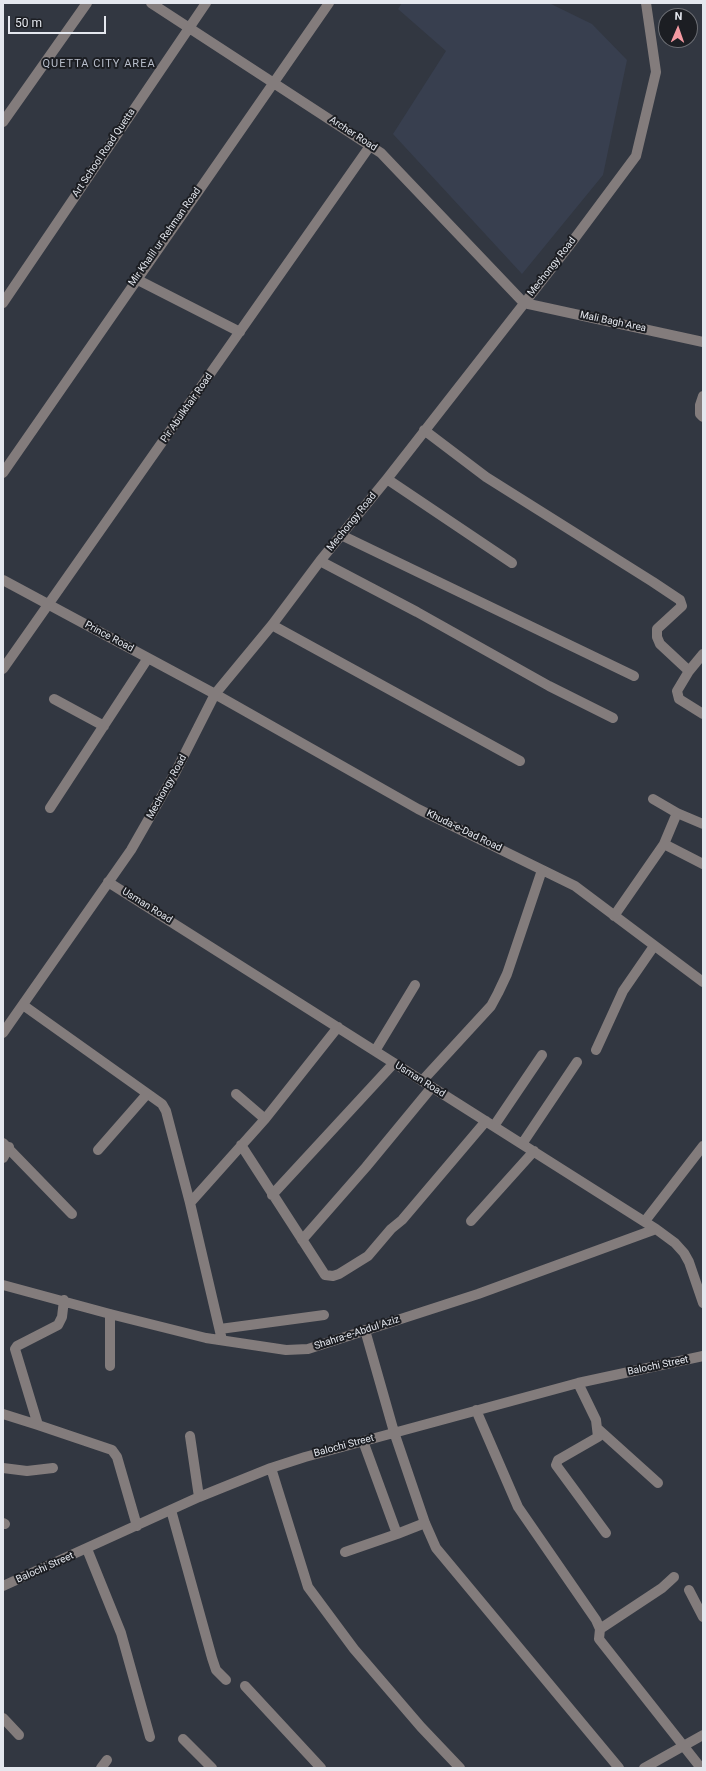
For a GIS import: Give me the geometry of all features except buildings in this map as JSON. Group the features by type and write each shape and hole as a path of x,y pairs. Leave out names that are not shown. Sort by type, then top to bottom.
{"street":[{"path":"3,122 86,3"},
{"name":"Archer Road","path":"151,3 381,152 524,303"},
{"name":"Art School Road Quetta","path":"3,303 206,3"},
{"name":"Mir Khalil ur Rehman Road","path":"3,473 136,279 329,3"},
{"name":"Mechongy Road","path":"3,1033 139,837 175,773 215,694 272,625 320,561 524,303 636,156 656,72 646,3"},
{"name":"Pir Abulkhair Road","path":"3,669 370,146"},
{"path":"136,279 240,332"},
{"name":"Mali Bagh Area","path":"524,303 703,342"},
{"path":"703,396 700,405 700,414 703,417"},
{"path":"424,430 486,476 680,600 682,606 657,628 657,637 660,644 689,671"},
{"path":"387,478 512,563"},
{"path":"341,535 634,676"},
{"path":"320,561 417,612 549,686 613,718"},
{"name":"Prince Road","path":"3,580 215,694"},
{"path":"272,625 520,761"},
{"path":"703,654 689,671 677,692 679,699 703,714"},
{"path":"50,808 148,658"},
{"name":"Khuda-e-Dad Road","path":"215,694 418,809 575,886 703,982"},
{"path":"54,699 104,726"},
{"path":"653,798 677,813 703,824"},
{"path":"614,916 664,844 677,813"},
{"path":"664,844 703,864"},
{"path":"422,1080 491,1006 507,974 542,870"},
{"name":"Usman Road","path":"108,882 656,1229 684,1253 689,1262 703,1303"},
{"path":"596,1050 623,991 654,946"},
{"path":"375,1051 415,985"},
{"path":"23,1005 162,1104 166,1110 190,1203 222,1340"},
{"path":"190,1203 265,1119 338,1027"},
{"path":"241,1145 325,1275 339,1274 368,1256 391,1229 402,1220 490,1123 542,1055"},
{"path":"522,1144 577,1062"},
{"path":"272,1195 394,1063"},
{"path":"302,1240 366,1167 432,1087"},
{"path":"98,1150 147,1094"},
{"path":"236,1094 265,1119"},
{"path":"3,1158 6,1145"},
{"path":"6,1145 72,1214"},
{"path":"645,1222 703,1146"},
{"path":"471,1221 534,1151"},
{"name":"Shahra-e-Abdul Aziz","path":"3,1284 110,1314 222,1340 286,1350 308,1349 478,1294 656,1229"},
{"path":"38,1425 15,1349 17,1346 58,1325 62,1317 64,1300"},
{"path":"110,1314 110,1366"},
{"path":"220,1329 324,1314"},
{"path":"365,1330 394,1432 425,1523 436,1548 619,1768"},
{"name":"Balochi Street","path":"3,1586 199,1497 271,1468 394,1432 578,1383 703,1356"},
{"path":"578,1383 596,1420 598,1437 558,1460 556,1465 606,1533"},
{"path":"476,1410 518,1507 596,1620 600,1630 599,1639 701,1768"},
{"path":"3,1414 112,1450 117,1457 137,1526"},
{"path":"598,1429 658,1483"},
{"path":"190,1436 199,1497"},
{"path":"363,1441 397,1534"},
{"path":"3,1468 27,1472 53,1468"},
{"path":"271,1468 308,1587 354,1649 460,1768"},
{"path":"171,1510 212,1658 216,1670 226,1680"},
{"path":"345,1552 425,1523"},
{"path":"87,1549 121,1632 150,1737"},
{"path":"600,1630 662,1588 674,1577"},
{"path":"689,1590 703,1617"},
{"path":"245,1686 321,1768"},
{"path":"3,1718 19,1735"},
{"path":"644,1768 703,1735"},
{"path":"183,1739 212,1768"}],"shaded area":[{"path":"402,3 549,3 592,24 627,60 603,175 522,274 393,134 446,51 398,9"}],"district":[{"name":"QUETTA CITY AREA","path":"99,64"}]}
